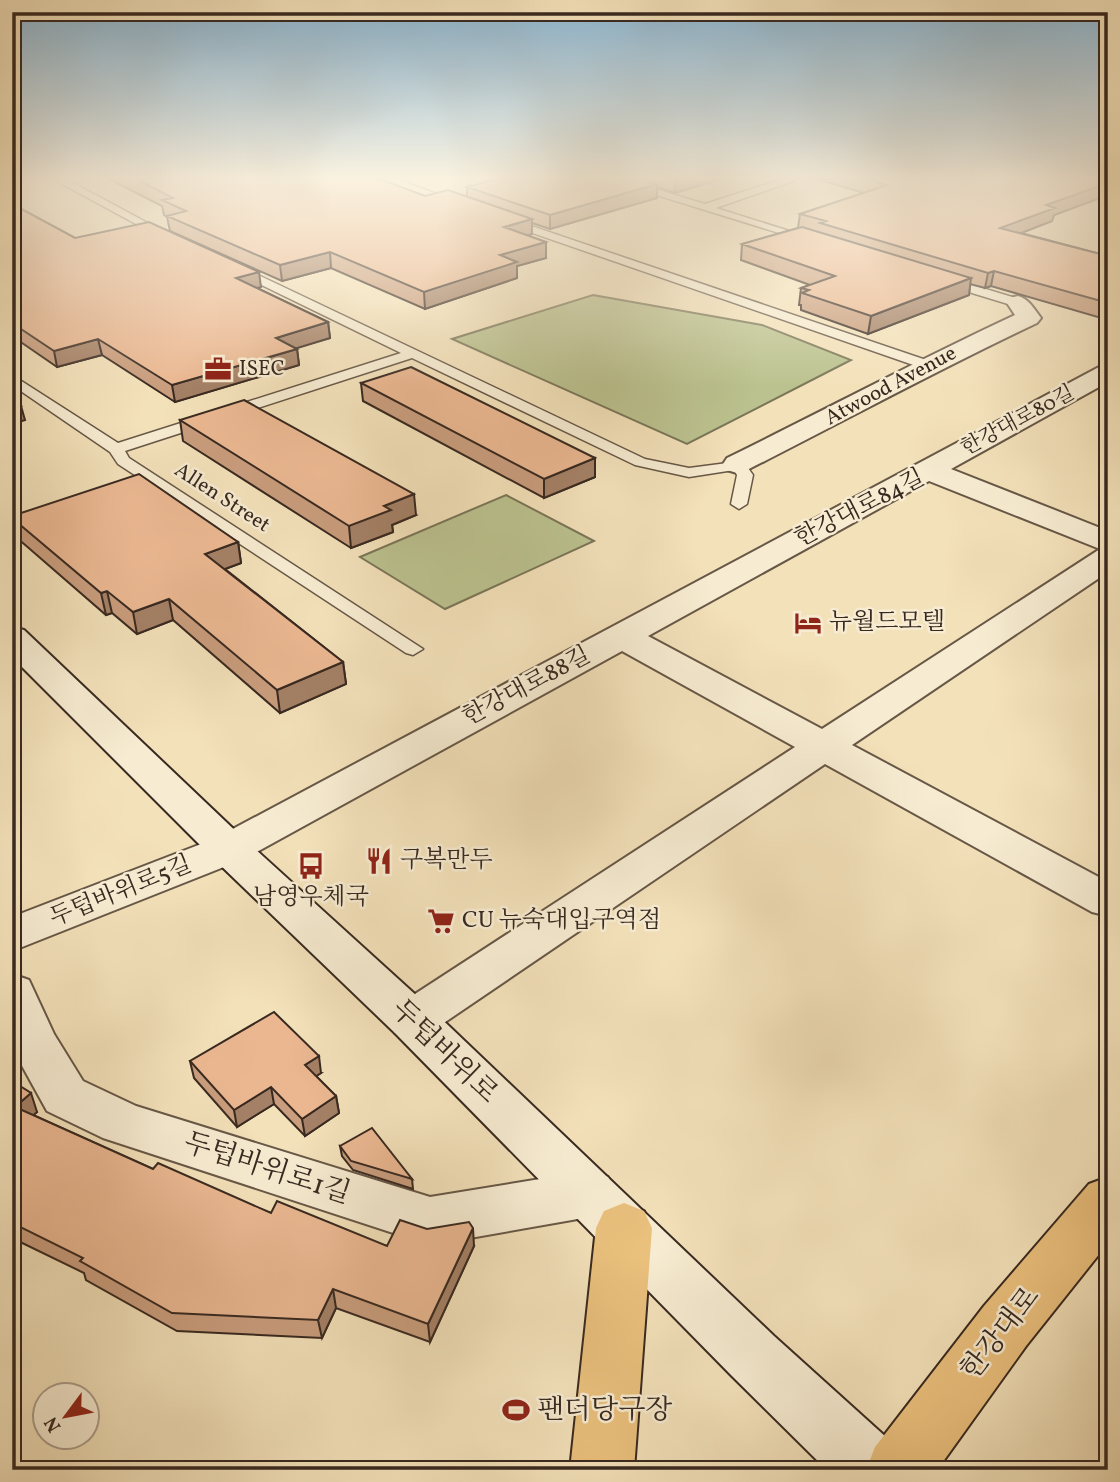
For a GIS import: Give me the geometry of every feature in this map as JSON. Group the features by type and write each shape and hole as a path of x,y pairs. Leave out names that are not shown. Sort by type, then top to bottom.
{"main road":[{"name":"한강대로","path":"898,1470 1005,1326 1108,1201"},
{"path":"602,1470 606,1211"}],"street":[{"name":"Atwood Avenue","path":"737,464 862,402 927,365 1029,318 1018,303"},
{"name":"한강대로80길","path":"928,470 1108,372"},
{"name":"한강대로84길","path":"621,636 928,470 1108,542"},
{"path":"412,1020 1108,557"},
{"name":"한강대로88길","path":"229,849 621,636 1108,901"},
{"name":"두텁바위로","path":"13,639 229,849 412,1020 753,1356 874,1470"},
{"name":"두텁바위로5길","path":"12,935 229,849"},
{"name":"두텁바위로1길","path":"12,992 33,1040 65,1096 121,1123 430,1221 606,1211"}],"lane":[{"path":"586,248 927,365"},
{"path":"229,265 411,354 657,468 680,473 705,473 737,464 746,475 739,503"},
{"path":"932,277 1018,303"},
{"path":"116,449 411,354"},
{"name":"Allen Street","path":"12,379 116,449 123,461 413,649"}],"green space":[{"path":"593,295 762,325 851,360 687,444 452,339"},
{"path":"506,495 594,541 445,609 360,557"}],"building":[{"path":"12,248 207,248 259,272 236,278 328,322 276,338 297,349 172,385 98,339 54,351 12,323"},
{"path":"241,248 524,248 500,255 517,262 424,292 330,252 280,265"},
{"path":"754,248 872,248 971,278 871,316 802,293 809,290 801,288 835,276"},
{"path":"905,248 1078,248 1108,256 1108,303 994,271 988,273"},
{"path":"411,367 595,458 544,479 361,383"},
{"path":"12,400 21,406 12,409"},
{"path":"244,400 414,494 384,506 391,510 349,526 180,420"},
{"path":"139,474 238,542 205,554 343,662 277,690 169,599 133,612 107,591 101,593 12,518"},
{"path":"274,1012 319,1056 305,1065 336,1096 302,1119 271,1087 234,1110 190,1061"},
{"path":"12,1081 31,1093 15,1107 153,1169 158,1163 271,1213 277,1201 387,1246 400,1220 427,1229 469,1222 473,1228 428,1324 333,1289 318,1320 172,1313 80,1261 83,1258 12,1223"},
{"path":"372,1128 412,1179 351,1161 340,1146"}],"place":[{"name":"ISEC","path":"218,369"},
{"name":"뉴월드모텔","path":"808,623"},
{"name":"구복만두","path":"379,861"},
{"name":"남영우체국","path":"311,866"},
{"name":"CU 뉴숙대입구역점","path":"441,921"},
{"name":"팬더당구장","path":"516,1410"}]}
